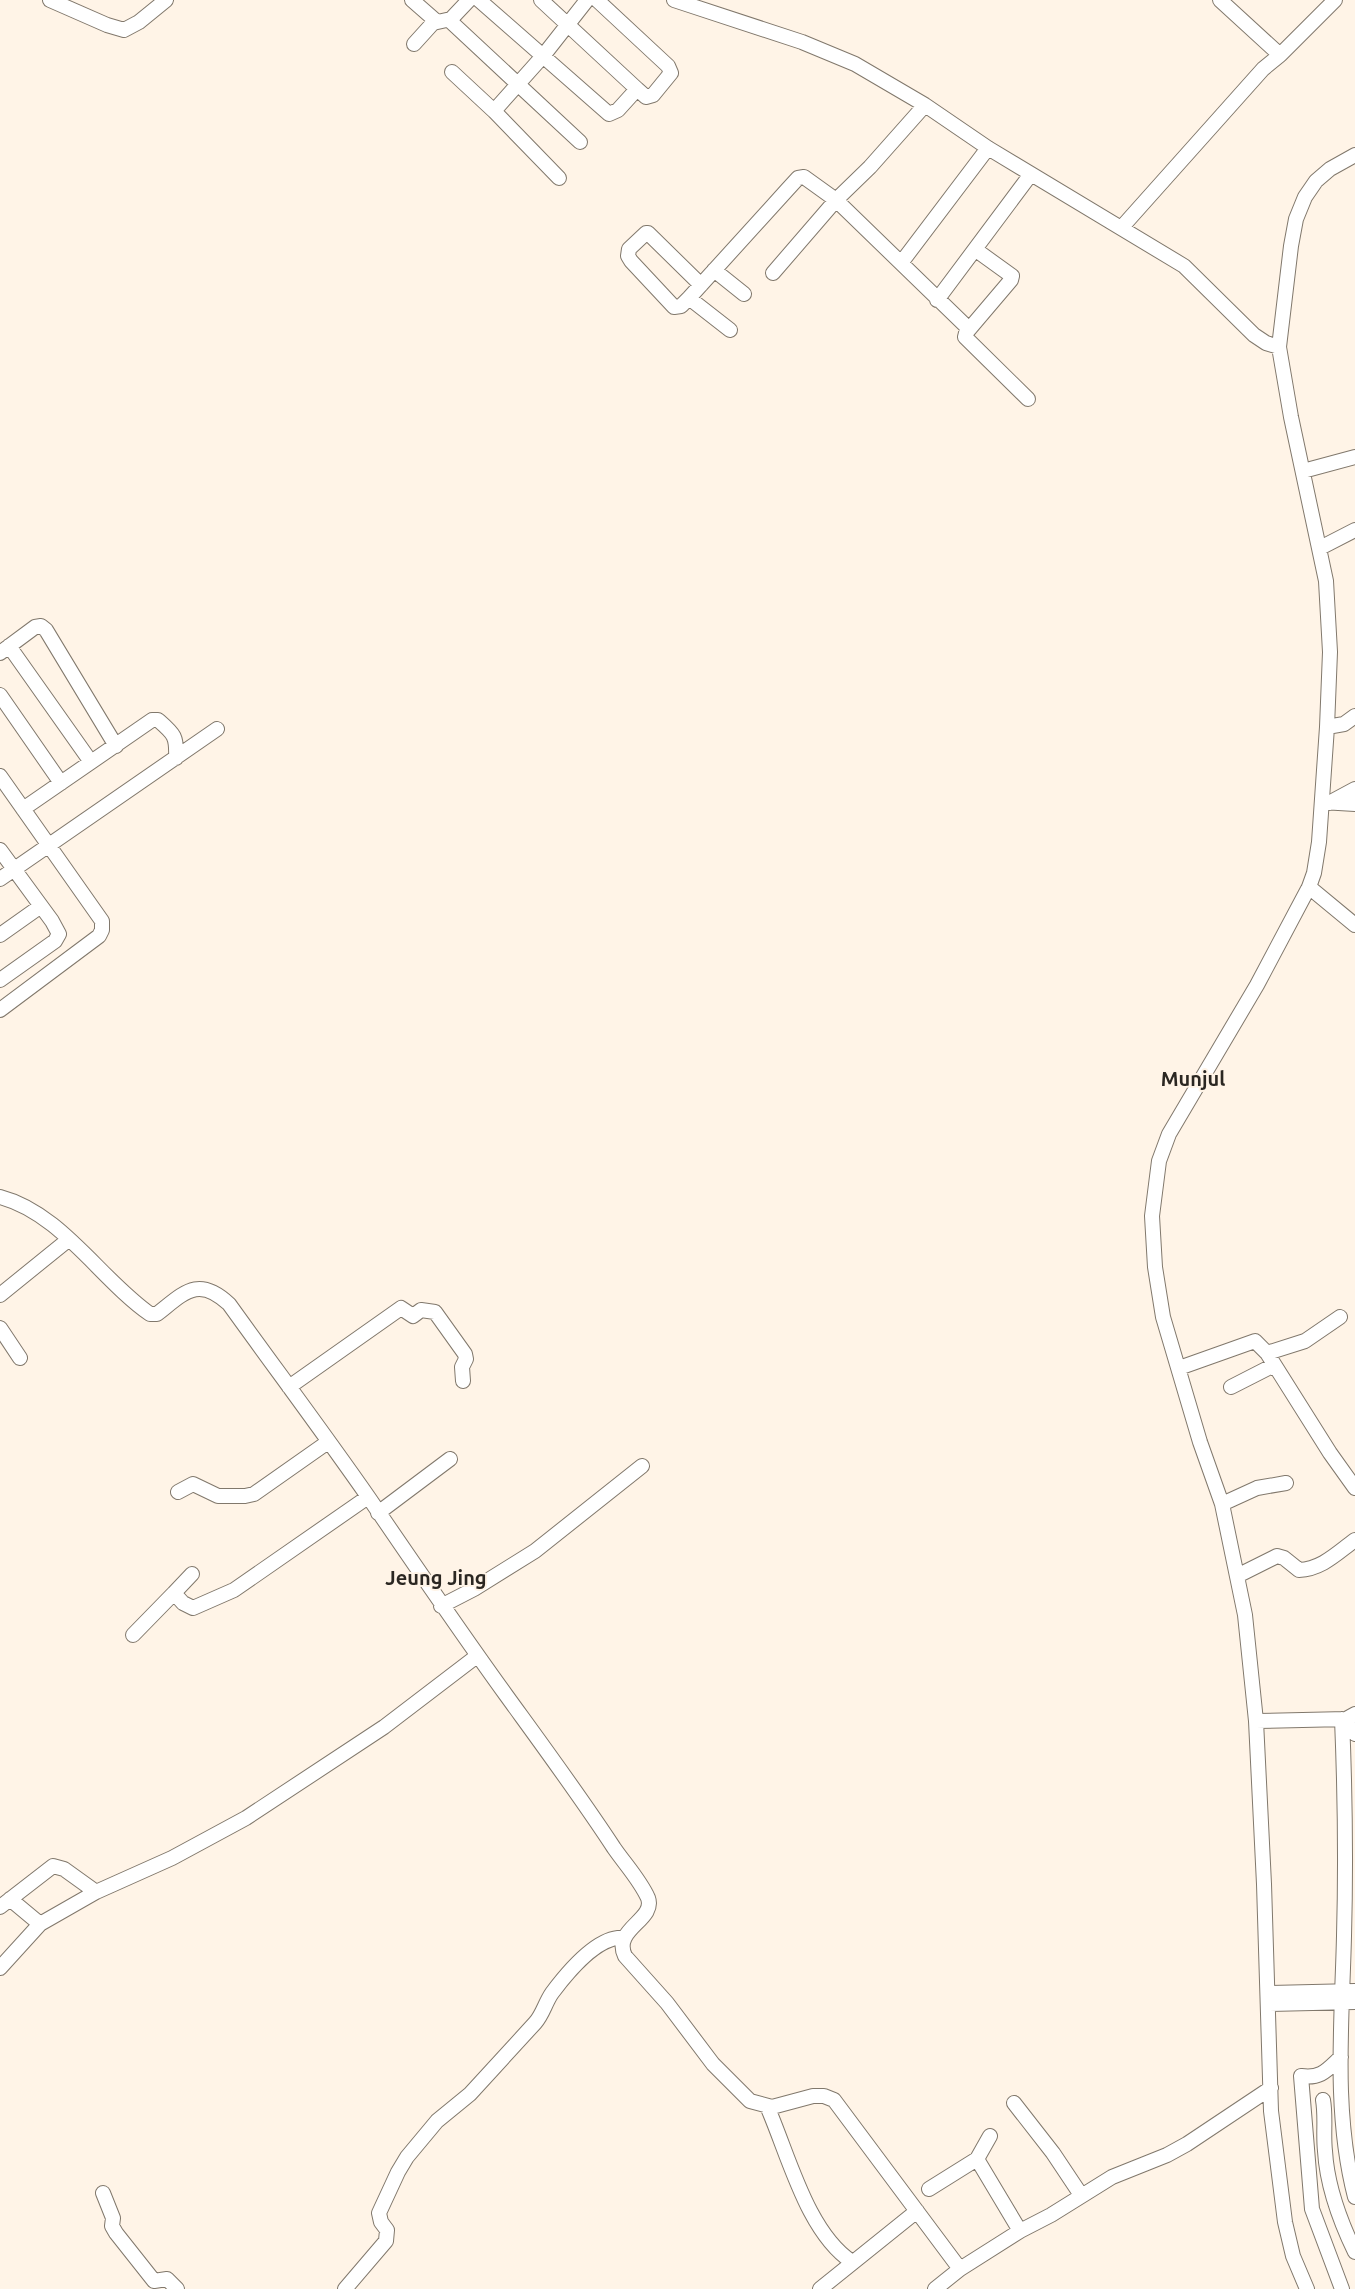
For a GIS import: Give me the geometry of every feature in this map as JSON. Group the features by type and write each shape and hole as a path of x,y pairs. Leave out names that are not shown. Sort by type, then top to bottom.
{"street":[{"path":"50,0 107,25 124,30 139,22 166,0"},
{"path":"412,0 443,21 580,142"},
{"path":"414,44 469,0"},
{"path":"480,0 609,114 618,110 637,89"},
{"path":"541,0 637,89 646,96 653,95 670,76 670,69 597,0"},
{"path":"494,111 518,86 587,0"},
{"path":"674,0 794,39 847,60 926,105 988,148 1184,266 1254,335 1266,343 1279,347"},
{"path":"1220,0 1280,55"},
{"path":"1122,227 1263,69 1280,55 1335,0"},
{"path":"452,72 494,111 559,178"},
{"path":"773,273 836,200 870,167 926,105"},
{"path":"901,263 988,148"},
{"path":"1307,2289 1293,2256 1285,2222 1278,2175 1271,2088 1256,1721 1245,1615 1222,1504 1200,1442 1163,1317 1156,1267 1152,1216 1159,1161 1169,1134 1257,985 1309,887 1320,842 1326,802 1330,652 1329,605 1320,548 1302,470 1279,347 1296,219 1305,197 1316,181 1330,169 1355,155"},
{"path":"937,300 1031,174"},
{"path":"700,285 651,235 646,233 630,249 628,256 632,261 674,306 681,306 798,178 804,177 813,181 836,200 969,329"},
{"path":"976,250 1012,276 1011,280 969,329 965,337 1028,399"},
{"path":"714,270 744,294"},
{"path":"689,298 730,330"},
{"path":"1302,470 1355,457"},
{"path":"1320,548 1355,530"},
{"path":"91,762 4,650 35,628 41,626 46,630 116,746"},
{"path":"0,695 61,783"},
{"path":"1327,727 1344,724 1355,716"},
{"path":"23,809 152,720 158,720 174,735 177,743 176,758"},
{"path":"0,879 217,730"},
{"path":"0,776 102,921 102,930 99,936 0,1010"},
{"path":"1326,802 1355,789"},
{"path":"1326,802 1355,804"},
{"path":"0,850 58,934 55,941 0,980"},
{"path":"1309,887 1355,925"},
{"path":"0,935 40,906"},
{"path":"0,1197 20,1203 42,1217 150,1314 157,1314 193,1289 209,1288 217,1292 228,1304 368,1497 441,1606 590,1811 648,1899 649,1906 646,1913 624,1938 623,1950 626,1956 667,2003 713,2064 750,2101 772,2107 813,2096 824,2096 834,2100 960,2269"},
{"path":"0,1295 68,1240"},
{"path":"289,1387 401,1308 413,1316 421,1310 435,1312 465,1354 466,1359 462,1367 463,1381"},
{"path":"1231,1388 1270,1359 1305,1340 1340,1317"},
{"path":"0,1328 20,1358"},
{"path":"1179,1368 1219,1355 1250,1341 1256,1341 1270,1359 1330,1453 1355,1488"},
{"path":"178,1492 193,1484 218,1496 246,1496 254,1494 328,1442"},
{"path":"378,1513 450,1459"},
{"path":"441,1606 474,1589 535,1551 642,1466"},
{"path":"1222,1504 1257,1488 1286,1483"},
{"path":"174,1593 184,1603 193,1608 234,1590 368,1497"},
{"path":"1237,1576 1277,1556 1284,1558 1299,1570 1315,1568 1327,1562 1355,1540"},
{"path":"133,1635 192,1574"},
{"path":"0,1968 40,1924 96,1892 172,1858 246,1818 384,1727 477,1656"},
{"path":"1256,1721 1348,1717"},
{"path":"1348,1717 1355,1734"},
{"path":"1348,1717 1350,1935 1348,1997 1342,2057 1341,2116 1346,2156 1352,2170 1355,2197"},
{"path":"40,1924 5,1903 53,1866 64,1869 96,1892"},
{"path":"346,2289 386,2241 387,2230 381,2222 379,2213 407,2157 437,2121 482,2081 543,2014 552,1994 573,1969 601,1943 615,1937 624,1938"},
{"path":"1268,1999 1348,1997"},
{"path":"1342,2057 1320,2076 1312,2078 1301,2076 1312,2209 1342,2289"},
{"path":"1302,2099 1316,2102 1323,2100 1341,2086"},
{"path":"935,2289 960,2269 1020,2230 1051,2215 1112,2177 1167,2155 1187,2144 1271,2088"},
{"path":"1323,2100 1324,2152 1337,2211 1351,2237 1355,2252"},
{"path":"1014,2103 1053,2154 1081,2195"},
{"path":"767,2106 813,2218 824,2236 838,2253 852,2262"},
{"path":"1341,2116 1355,2107"},
{"path":"1325,2131 1346,2156"},
{"path":"929,2189 976,2159 990,2136"},
{"path":"1305,2138 1324,2152"},
{"path":"976,2159 1020,2230"},
{"path":"103,2192 113,2218 112,2226 116,2234 154,2281 167,2279 177,2289"},
{"path":"820,2289 917,2211"}],"district":[{"name":"Munjul","path":"1193,1079"},
{"name":"Jeung Jing","path":"436,1578"}]}
